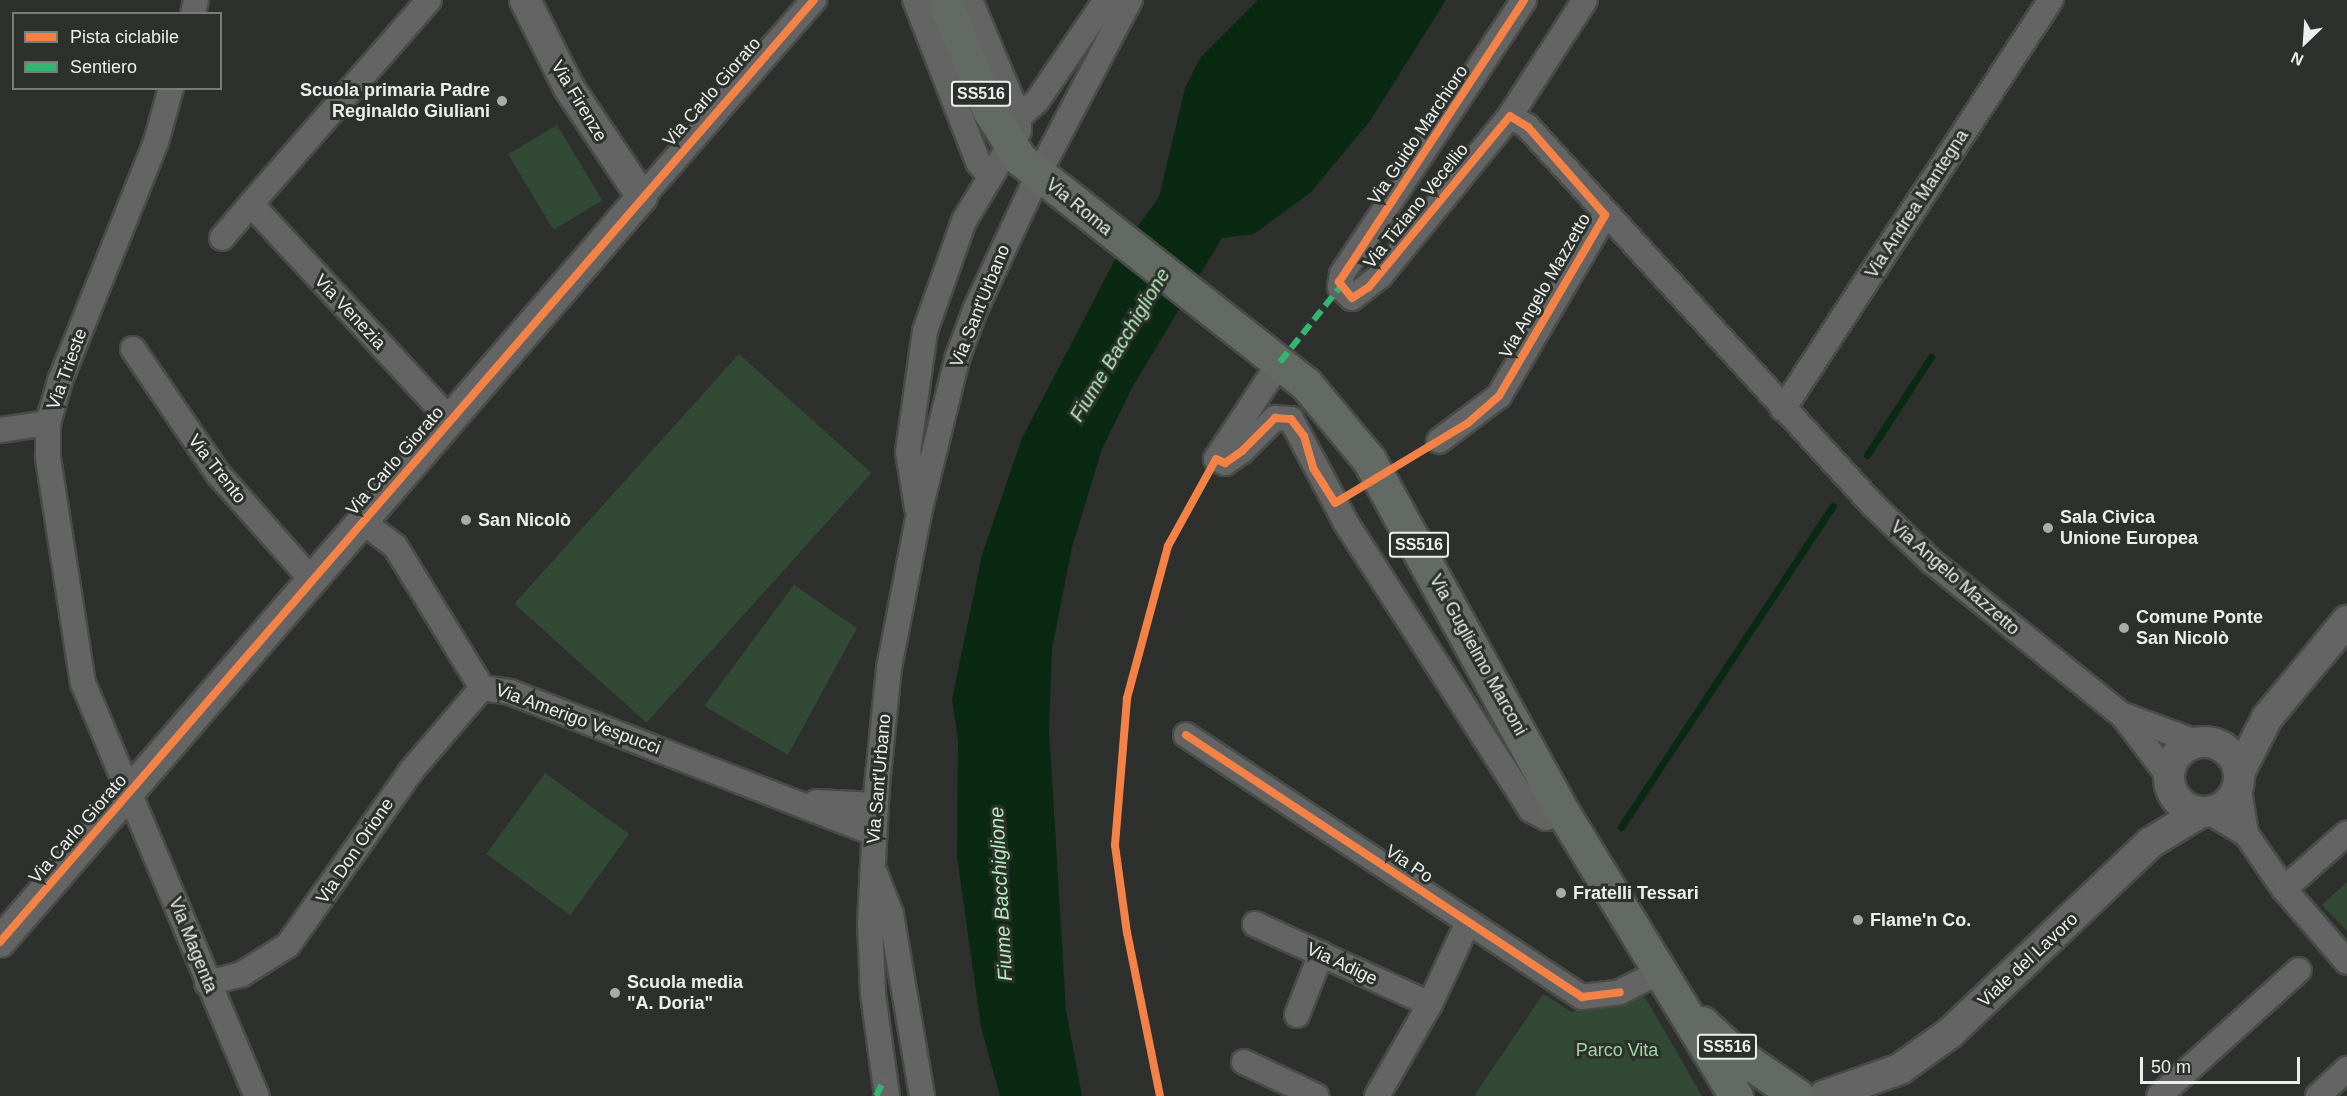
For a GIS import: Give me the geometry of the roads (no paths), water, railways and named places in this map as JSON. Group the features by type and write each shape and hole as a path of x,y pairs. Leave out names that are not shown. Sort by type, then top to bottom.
{"main road":[{"name":"Via Roma","path":"944,0 1001,134 1046,181 1280,363"},
{"name":"Via Guglielmo Marconi","path":"1280,363 1327,405 1369,460 1562,811 1662,979 1736,1096"},
{"name":"Via Guglielmo Marconi","path":"1662,979 1731,1050 1798,1096"}],"street":[{"path":"222,238 429,0"},
{"name":"Via Firenze","path":"525,0 569,88 642,197"},
{"name":"Via Carlo Giorato","path":"0,942 813,0"},
{"name":"Via Sant'Urbano","path":"915,0 978,162 996,165 941,274 924,331 908,452 919,513"},
{"path":"970,0 1019,124 1106,0"},
{"name":"Via Sant'Urbano","path":"887,1096 873,993 874,833 889,668 919,513 957,359 1046,181 1130,0"},
{"name":"Via Guido Marchioro","path":"1340,287 1342,274 1524,0"},
{"name":"Via Tiziano Vecellio","path":"1340,287 1352,298 1381,275 1510,117 1585,0"},
{"name":"Via Andrea Mantegna","path":"1783,409 2050,0"},
{"name":"Via Trieste","path":"137,783 125,762 100,732 83,683 68,606 48,458 48,423 60,381 156,142 170,90"},
{"name":"Via Angelo Mazzetto","path":"1510,117 1528,127 1605,215 1783,409 1931,561 2123,716 2169,779"},
{"name":"Via Venezia","path":"251,204 450,420"},
{"name":"Via Angelo Mazzetto","path":"1439,441 1499,396 1605,215"},
{"name":"Via Trento","path":"134,349 219,475 312,580"},
{"name":"Via Guglielmo Marconi","path":"1280,363 1216,459 1225,463 1282,416 1291,419 1304,436 1313,468 1531,810 1546,818 1562,811"},
{"path":"0,430 48,423"},
{"name":"Via Amerigo Vespucci","path":"363,522 395,546 482,688 510,692 801,802 874,833"},
{"name":"Viale del Lavoro","path":"1876,1096 1899,1069 1950,1033 2150,843 2205,812 2226,805 2265,722 2347,621"},
{"name":"Via Don Orione","path":"207,983 242,974 288,945 404,780 482,688"},
{"name":"Via Angelo Mazzetto","path":"2123,716 2204,742"},
{"name":"Viale del Lavoro","path":"2150,843 2177,754 2204,742 2265,722"},
{"name":"Via Po","path":"1186,735 1582,997 1620,992 1662,979"},
{"path":"2204,742 2234,758 2246,834"},
{"path":"2169,779 2182,805 2205,812 2246,834 2284,889 2347,962"},
{"name":"Via Magenta","path":"137,783 207,983 257,1096"},
{"name":"Via Amerigo Vespucci","path":"801,802 876,805"},
{"path":"2284,889 2347,833"},
{"name":"Via Sant'Urbano","path":"873,868 891,914 922,1096"},
{"path":"1377,1096 1430,1004 1468,922"},
{"name":"Via Adige","path":"1255,924 1430,1004"},
{"path":"1297,1015 1321,954"},
{"path":"2159,1096 2184,1088 2299,970"},
{"path":"1244,1062 1316,1096"},
{"name":"Viale del Lavoro","path":"1824,1096 1899,1069"},
{"path":"2318,1096 2347,1069"}],"water":[{"name":"Fiume Bacchiglione","path":"1258,0 1446,0 1370,121 1311,192 1254,234 1222,238 1133,386 1102,449 1072,547 1052,649 1049,730 1066,1010 1082,1096 1000,1096 981,1027 957,856 958,740 952,699 982,555 1022,438 1118,254 1159,197 1185,88 1200,58"}],"waterway":[{"path":"1867,455 1931,357"},
{"path":"1621,827 1833,506"}],"place":[{"name":"Scuola primaria Padre Reginaldo Giuliani","path":"502,101"},
{"name":"San Nicolò","path":"466,520"},
{"name":"Sala Civica Unione Europea","path":"2048,528"},
{"name":"Comune Ponte San Nicolò","path":"2124,628"},
{"name":"Fratelli Tessari","path":"1561,893"},
{"name":"Flame'n Co.","path":"1858,920"},
{"name":"Scuola media \"A. Doria\"","path":"615,993"}],"park label":[{"name":"Parco Vita","path":"1617,1050"}]}
